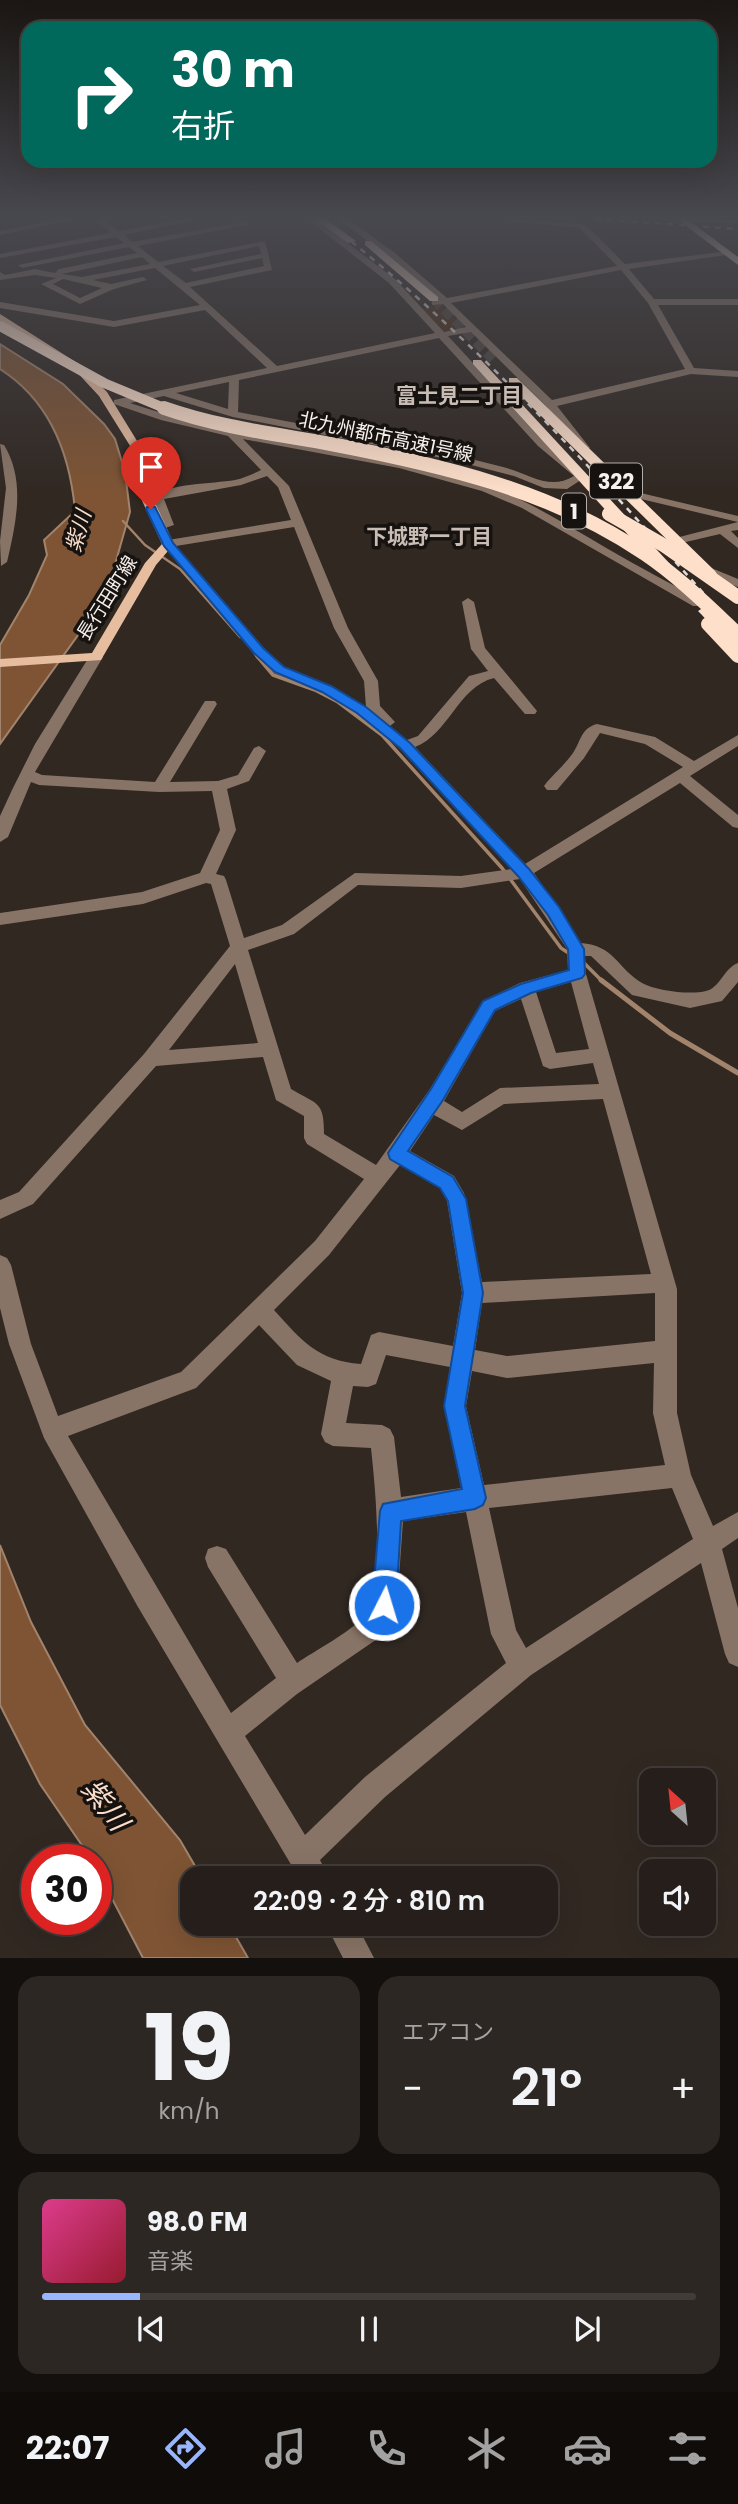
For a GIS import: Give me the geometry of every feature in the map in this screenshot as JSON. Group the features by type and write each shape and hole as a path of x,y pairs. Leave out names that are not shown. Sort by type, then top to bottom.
{"highway":[{"name":"北九州都市高速1号線","path":"0,317 110,378 180,406 448,460 542,488 601,514 653,544 738,615"},
{"name":"北九州都市高速1号線","path":"0,326 99,382 161,407 231,425 440,466 503,483 590,519 665,566 738,634"},
{"name":"322","path":"493,359 565,435 604,469 738,604"},
{"name":"322","path":"477,362 738,645"},
{"path":"377,453 500,485 572,520 646,567 693,608 738,656"},
{"path":"542,488 576,500 636,528 738,597"}],"main road":[{"name":"長行田町線","path":"0,317 76,366 113,403 137,449 139,481 168,544 151,563 90,657 0,663"},
{"name":"長行田町線","path":"0,326 64,366 113,403"}],"street":[{"path":"32,310 114,324 187,310"},
{"path":"209,310 275,370"},
{"path":"162,392 233,414 453,457 555,487 569,485 581,476 542,444 442,336 424,310"},
{"path":"449,310 478,333 550,404 604,469"},
{"path":"657,310 691,371"},
{"path":"113,403 470,329"},
{"path":"550,404 691,371 738,374"},
{"path":"233,414 234,379"},
{"path":"113,403 232,434 400,465 486,489 526,506 697,603"},
{"path":"232,434 283,486 341,628 371,681 373,706 395,729 401,742"},
{"path":"0,447 8,460 12,497 10,528 0,566"},
{"path":"159,526 168,525 158,497 168,493 240,482 269,471"},
{"path":"628,493 738,519"},
{"path":"168,544 297,523"},
{"path":"616,559 738,526"},
{"path":"722,530 738,544"},
{"path":"168,544 258,650 279,670 327,689 361,710 401,742 524,872 553,911 576,949 577,974 664,1283 665,1413 679,1475 708,1545 738,1654"},
{"path":"705,569 738,583"},
{"path":"468,602 478,649 530,711"},
{"path":"0,837 12,803 90,657"},
{"path":"401,742 423,739 474,679 497,673"},
{"path":"159,787 210,704"},
{"path":"552,786 579,755 589,734 597,728 650,740 688,772 738,823"},
{"path":"0,1210 26,1198 151,1059 240,945 263,943 292,929 355,879 455,883 494,881 524,872 738,740"},
{"path":"27,774 39,780 159,787 219,786 244,778 259,751"},
{"path":"206,877 228,830 219,786"},
{"path":"0,919 143,898 206,877 218,880 240,945 283,1094 314,1112 314,1138 378,1177"},
{"path":"576,949 595,950 638,990 690,1001 716,996 738,970"},
{"path":"52,1430 188,1380 322,1248 397,1153 431,1104 489,1006 526,988 577,974"},
{"path":"526,988 550,1062 601,1055"},
{"path":"151,1059 269,1049"},
{"path":"431,1104 462,1122 500,1096 611,1091"},
{"path":"397,1153 447,1182 457,1199 473,1293 455,1406 504,1634 522,1666"},
{"path":"0,1265 20,1344 52,1430 147,1598 308,1866"},
{"path":"473,1293 664,1283"},
{"path":"259,1310 304,1360 343,1376 368,1376 379,1343 507,1367 665,1351"},
{"path":"229,1731 293,1681 371,1628 384,1605 391,1511 382,1437 333,1434 343,1376"},
{"path":"391,1511 475,1498 679,1475"},
{"path":"310,1866 375,1787 522,1666 738,1524"},
{"path":"217,1558 293,1681"},
{"path":"347,1936 359,1958"}],"shaded area":[{"path":"423,310 447,310 465,328 443,331"}],"water":[{"name":"紫川","path":"0,344 63,384 104,424 115,439 125,472 130,512 106,596 0,744 0,645 29,595 47,555 44,540 75,511 68,469 54,431 32,397 0,369"},
{"name":"紫川","path":"0,1545 31,1622 85,1725 180,1840 195,1866 180,1866 180,1936 235,1936 248,1958 143,1958 112,1899 112,1844 81,1844 40,1784 0,1705"}],"waterway":[{"path":"123,521 145,545 180,569 240,637"},
{"path":"255,654 258,658"},
{"path":"257,656 273,675 315,690 338,702 382,735 502,868 561,948 570,954"},
{"path":"581,960 601,980"},
{"path":"601,980 670,1033 738,1073"}],"tunnel":[{"path":"445,310 493,359"}],"railway":[{"path":"432,310 591,469 738,632"}],"district":[{"name":"富士見二丁目","path":"459,395"},
{"name":"下城野一丁目","path":"429,536"}],"route":[{"path":"151,509 168,544 258,650 279,670 327,689 361,710 405,746 524,872 553,911 576,949 577,974 526,988 489,1006 437,1094 397,1153 447,1182 457,1199 473,1293 455,1406 475,1498 391,1511 384,1605"}]}
